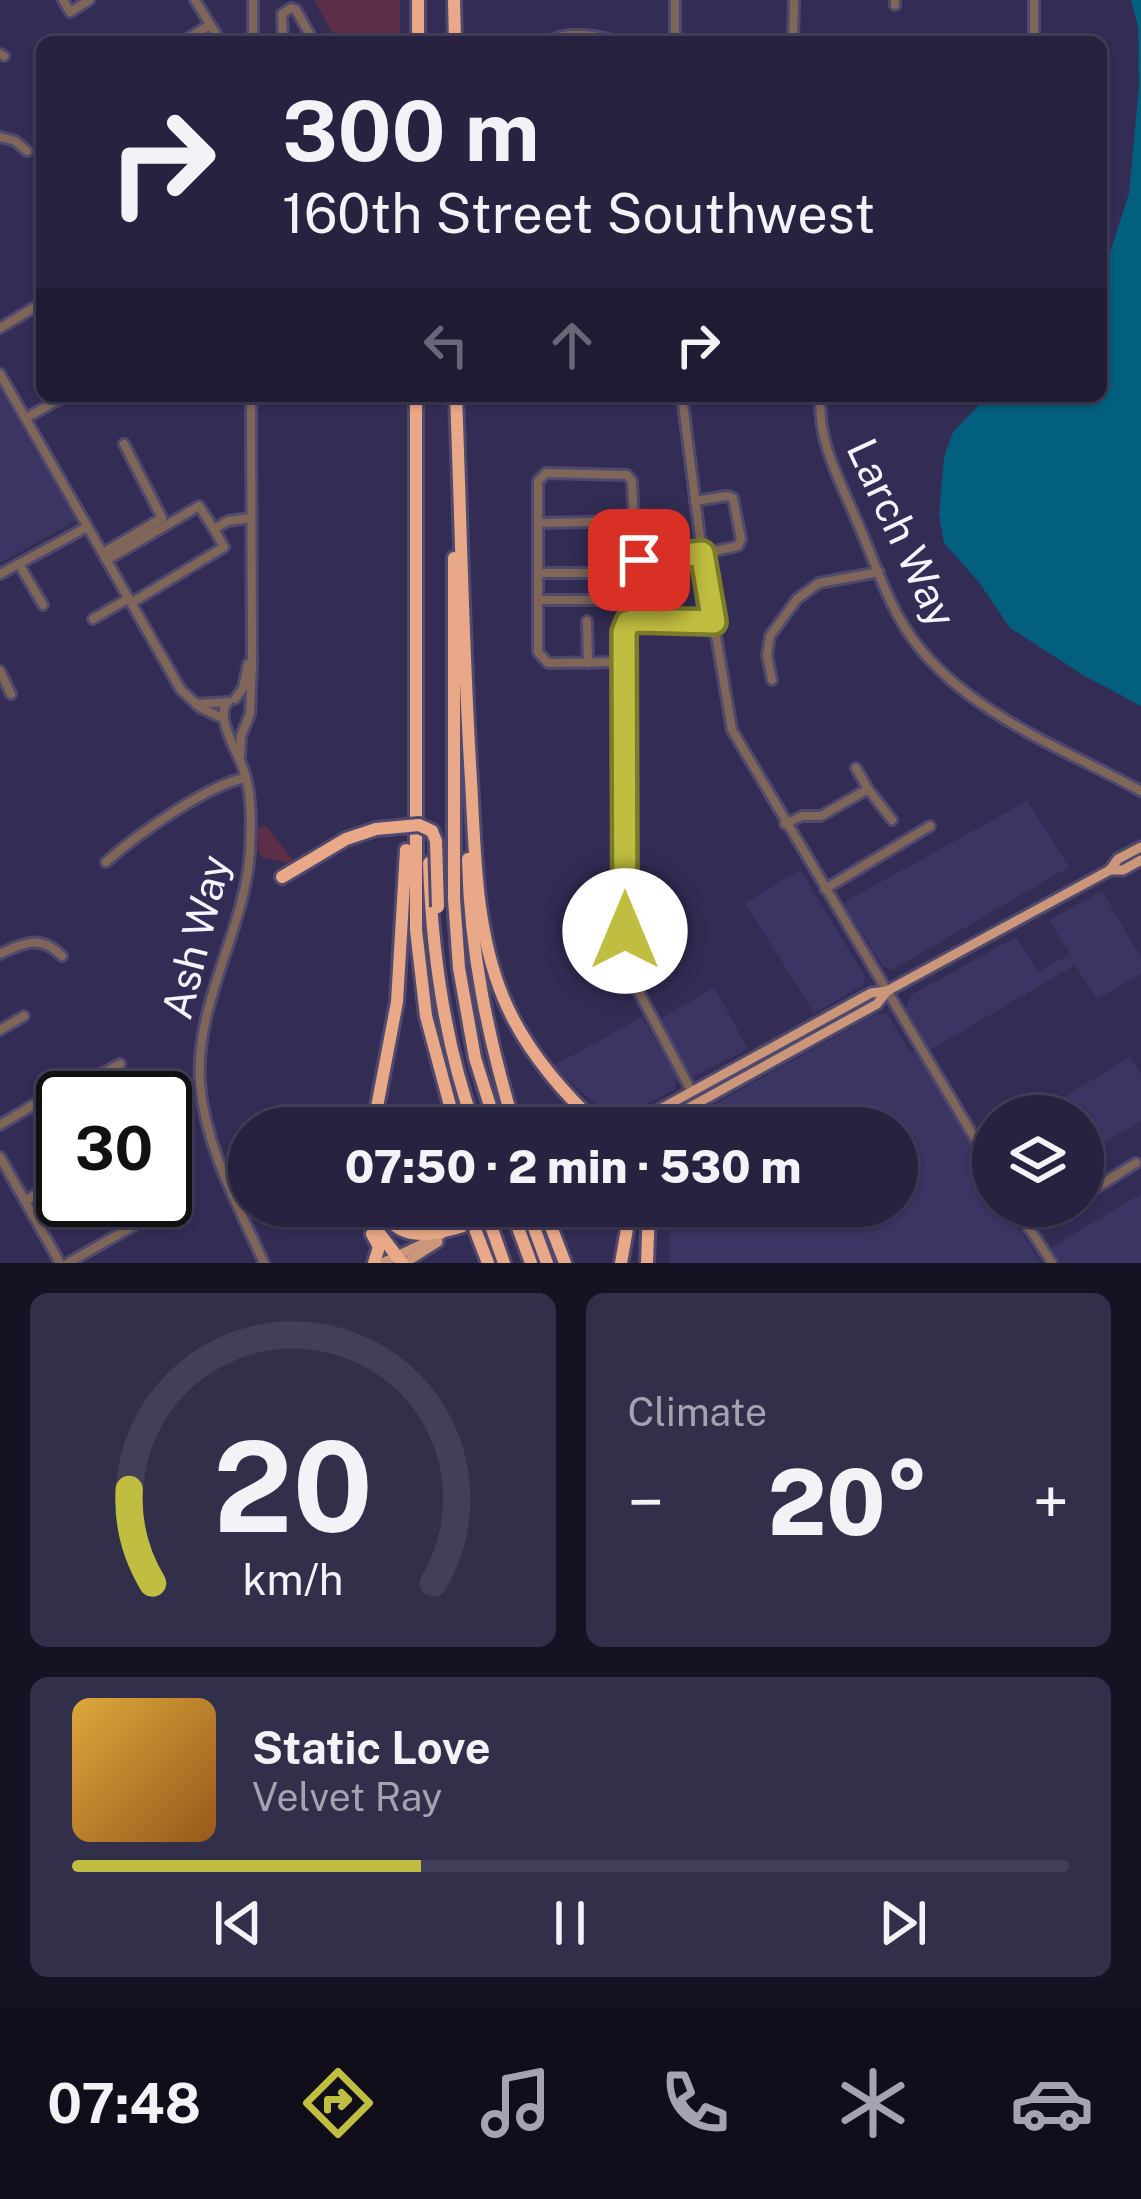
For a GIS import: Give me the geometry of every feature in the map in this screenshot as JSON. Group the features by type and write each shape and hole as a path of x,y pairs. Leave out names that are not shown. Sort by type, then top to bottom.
{"highway":[{"path":"418,0 418,36"},
{"path":"454,0 454,36"},
{"path":"416,402 413,777 418,959 433,1048 450,1107"},
{"path":"456,402 469,747 481,912 501,993 535,1053 583,1107"},
{"path":"456,402 454,899 459,968 475,1058 490,1107"},
{"path":"469,747 469,903 476,973 490,1046 509,1107"},
{"path":"378,1107 397,1002 413,777"},
{"path":"412,825 426,834 439,988 455,1071 470,1107"},
{"path":"282,877 346,839 376,829 428,827 435,836 446,999 472,1107"},
{"path":"372,1227 392,1262"},
{"path":"374,1227 392,1262"},
{"path":"398,1227 409,1234 459,1227"},
{"path":"474,1227 488,1263"},
{"path":"491,1227 504,1263"},
{"path":"512,1227 527,1263"},
{"path":"534,1227 547,1263"},
{"path":"551,1227 566,1263"},
{"path":"621,1263 628,1227"},
{"path":"647,1263 648,1227"}],"main road":[{"path":"664,1107 871,993 887,991 1110,870 1118,859 1141,847"},
{"path":"1110,870 1123,870 1141,860"},
{"path":"692,1107 877,1004 887,991"},
{"path":"392,1262 461,1227"}],"street":[{"path":"63,0 70,12 88,0"},
{"path":"195,0 217,36"},
{"path":"253,0 253,36"},
{"path":"675,0 675,36"},
{"path":"793,36 794,0"},
{"path":"1034,0 1034,36"},
{"path":"283,36 282,14 288,8 296,10 308,36"},
{"path":"192,36 210,25"},
{"path":"0,137 15,141 27,152"},
{"path":"0,328 36,307"},
{"path":"0,374 181,690 236,728 247,722 249,710 251,402"},
{"path":"26,418 54,402"},
{"path":"683,402 732,730 972,1133"},
{"name":"Larch Way","path":"821,402 822,431 897,614 947,679 1037,736 1141,791"},
{"path":"105,556 163,518 124,444"},
{"path":"538,600 632,597 638,591 630,477 622,473 541,476 538,523 538,573 538,600 538,652 543,661 624,662"},
{"path":"639,560 734,548 741,539 736,502 731,497 695,501"},
{"path":"93,619 224,547 199,506 105,556"},
{"path":"214,529 250,518"},
{"path":"538,523 635,521"},
{"path":"605,522 608,589"},
{"path":"0,574 87,526"},
{"path":"20,564 43,605"},
{"path":"772,680 766,655 770,637 797,599 818,583 879,572"},
{"path":"538,573 608,573"},
{"path":"587,621 587,663"},
{"path":"692,1092 625,967 624,632 628,622 714,622"},
{"path":"224,721 222,710 243,688 250,657"},
{"path":"0,671 10,694"},
{"path":"195,704 244,702 249,710"},
{"name":"Ash Way","path":"224,721 246,778 248,865 202,1026 200,1083 211,1140 264,1263"},
{"name":"Ash Way","path":"240,758 247,722"},
{"path":"856,768 892,820"},
{"path":"106,862 126,844 223,784 246,778"},
{"path":"785,824 802,816 820,816 868,789"},
{"path":"825,890 930,826"},
{"path":"0,954 35,940 62,956"},
{"path":"0,1030 24,1016"},
{"path":"0,1125 75,1080 92,1079 120,1064"},
{"path":"0,1157 64,1263 131,1227"},
{"path":"1104,1183 1136,1163"},
{"path":"25,1201 36,1194"},
{"path":"1032,1227 1029,1229 1052,1263"}],"shaded area":[{"path":"314,0 400,0 400,36 333,34"},
{"path":"0,390 76,521 0,563"},
{"path":"1027,801 1069,867 892,970 883,966 843,903"},
{"path":"266,826 293,860 286,863 262,857 258,828"},
{"path":"800,870 865,976 862,986 814,1013 745,903"},
{"path":"1102,891 1141,958 1141,974 1097,999 1075,965 930,1050 972,1120 972,1227 1018,1227 1041,1263 670,1263 670,1227 918,1227 918,1107 710,1107 878,1013 888,1015 911,1053 927,1044 906,1009 911,995 1016,937 1038,972 1070,954 1049,920"},
{"path":"714,987 748,1049 693,1077 658,1021"},
{"path":"642,1017 677,1077 675,1089 641,1107 599,1107 553,1066"},
{"path":"1130,1057 1141,1074 1141,1121 1104,1143 1104,1095 1068,1095"},
{"path":"1141,1194 1141,1263 1058,1263 1049,1249 1086,1227 1104,1227 1104,1216"}],"water":[{"path":"1131,0 1141,0 1141,706 1010,628 944,543 939,515 944,457 953,432 984,402 1107,402 1107,262 1129,193 1139,85 1138,27"}],"route":[{"path":"625,931 624,632 628,622 638,620 714,622 702,553 639,560"}]}
